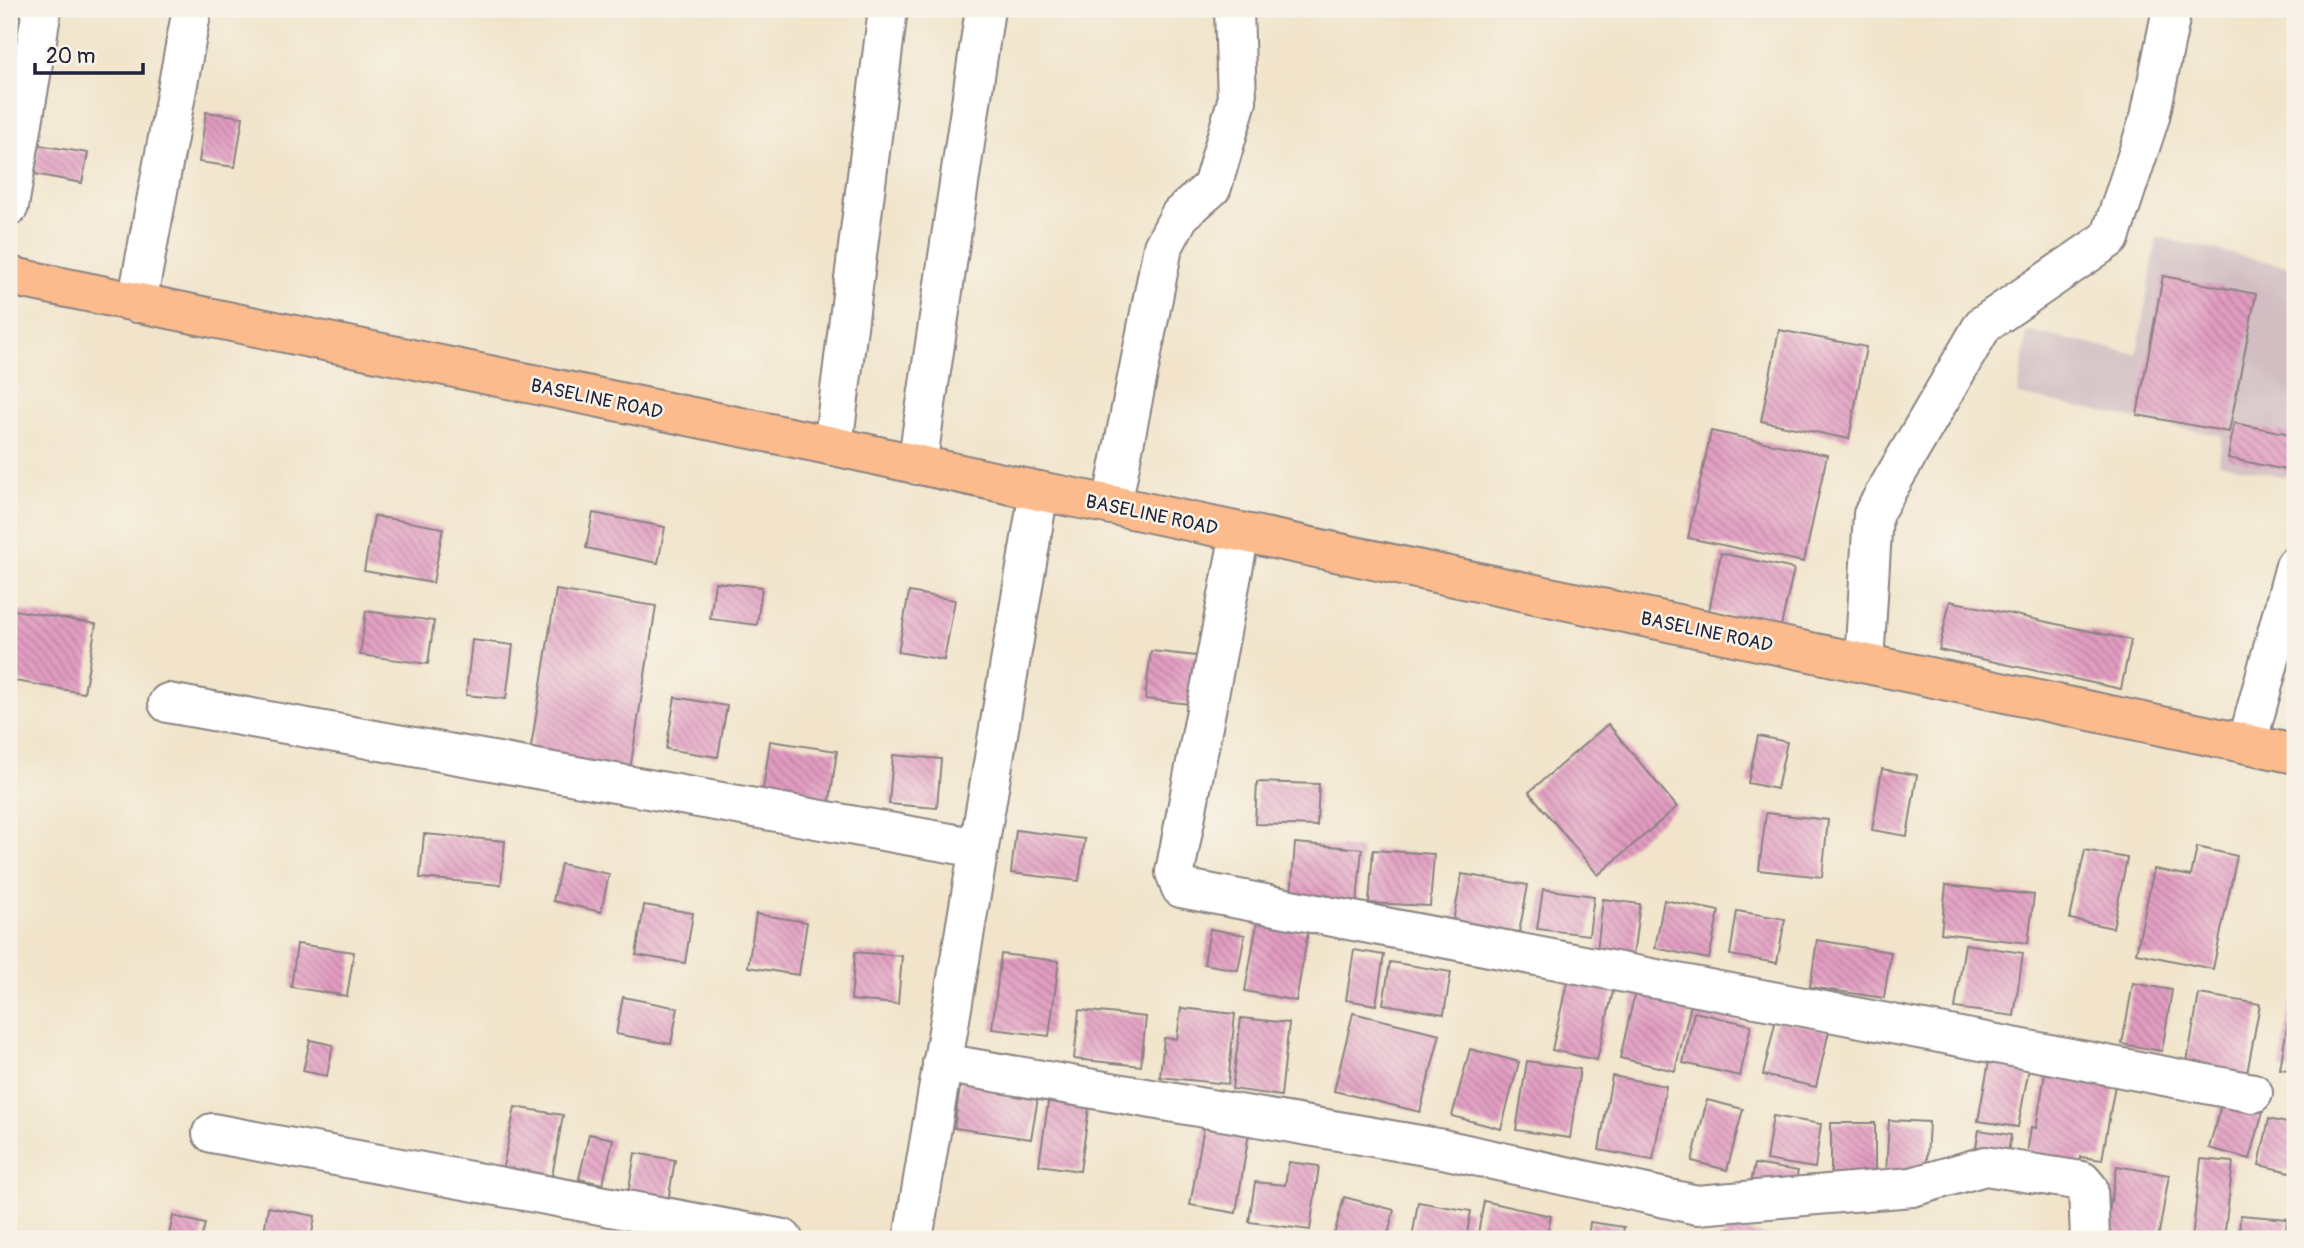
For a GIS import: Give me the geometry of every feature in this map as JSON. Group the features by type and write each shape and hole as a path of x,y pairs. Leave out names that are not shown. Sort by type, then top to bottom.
{"main road":[{"name":"BASELINE ROAD","path":"9,276 833,446 2295,754"}],"street":[{"path":"9,206 42,9"},
{"path":"137,303 192,9"},
{"path":"833,446 888,9"},
{"path":"917,465 985,9"},
{"path":"1112,505 1163,247 1180,215 1212,187 1237,101 1234,9"},
{"path":"1864,663 1873,514 1983,324 2110,238 2150,117 2172,9"},
{"path":"913,1239 1038,491"},
{"path":"1240,533 1175,872 1181,888 2253,1093"},
{"path":"2247,744 2295,566"},
{"path":"168,703 978,848"},
{"path":"942,1063 1443,1149 1698,1205 1912,1187 1985,1166 2082,1181 2088,1188 2090,1239"},
{"path":"212,1133 783,1239"}],"shaded area":[{"path":"2157,237 2295,268 2295,479 2219,463 2222,436 2018,395 2027,331 2137,354"}],"building":[{"path":"206,112 243,117 235,167 199,162"},
{"path":"39,145 88,153 82,183 34,174"},
{"path":"2163,276 2256,294 2229,432 2137,415"},
{"path":"1779,330 1866,347 1849,439 1761,421"},
{"path":"2234,423 2295,435 2295,472 2228,458"},
{"path":"1711,431 1827,455 1804,562 1688,538"},
{"path":"593,513 665,527 658,563 586,548"},
{"path":"374,516 443,528 433,583 364,571"},
{"path":"1721,553 1794,569 1781,626 1709,611"},
{"path":"715,582 762,587 757,625 710,619"},
{"path":"556,590 656,606 629,776 529,760"},
{"path":"909,592 955,600 944,660 898,652"},
{"path":"1950,601 2131,640 2121,689 1939,650"},
{"path":"9,609 96,624 84,693 9,680"},
{"path":"366,611 434,621 428,664 360,655"},
{"path":"472,640 513,645 506,699 466,695"},
{"path":"1151,651 1205,657 1200,705 1145,699"},
{"path":"675,697 727,706 718,757 666,749"},
{"path":"1608,724 1677,807 1598,875 1529,792"},
{"path":"1758,736 1787,742 1777,789 1748,783"},
{"path":"770,741 837,751 829,806 762,797"},
{"path":"893,755 941,759 937,808 889,804"},
{"path":"1882,769 1917,775 1907,836 1872,830"},
{"path":"1257,782 1319,784 1317,826 1255,824"},
{"path":"1766,813 1828,820 1822,877 1759,870"},
{"path":"1016,830 1085,839 1079,881 1011,873"},
{"path":"424,834 505,841 501,885 420,878"},
{"path":"1295,843 1362,849 1357,902 1291,896"},
{"path":"2197,847 2237,856 2213,969 2136,953 2154,869 2191,876"},
{"path":"1373,850 1434,854 1430,906 1369,903"},
{"path":"2085,850 2127,858 2113,928 2070,919"},
{"path":"561,864 609,874 601,912 553,901"},
{"path":"1462,874 1528,885 1519,933 1453,921"},
{"path":"1946,885 2034,895 2028,943 1941,933"},
{"path":"1543,889 1594,896 1589,935 1537,929"},
{"path":"1603,899 1640,904 1633,956 1597,951"},
{"path":"1664,900 1719,911 1709,959 1655,948"},
{"path":"644,905 693,913 685,963 636,955"},
{"path":"1737,911 1785,919 1777,963 1730,955"},
{"path":"756,914 807,922 799,975 748,967"},
{"path":"1257,923 1308,932 1296,1001 1245,991"},
{"path":"1210,929 1245,935 1238,970 1204,964"},
{"path":"1817,940 1891,952 1884,998 1810,987"},
{"path":"297,944 354,952 347,996 291,987"},
{"path":"1965,944 2023,953 2014,1016 1955,1008"},
{"path":"1354,950 1384,955 1376,1005 1346,1000"},
{"path":"855,952 902,956 898,1004 851,1000"},
{"path":"1001,954 1059,961 1049,1036 992,1029"},
{"path":"1390,962 1451,972 1444,1014 1383,1004"},
{"path":"1569,973 1615,983 1597,1060 1552,1050"},
{"path":"2133,983 2172,990 2162,1051 2122,1044"},
{"path":"1636,988 1692,1000 1675,1071 1620,1058"},
{"path":"2199,994 2260,1004 2245,1084 2185,1073"},
{"path":"623,997 678,1008 671,1044 616,1034"},
{"path":"2291,1003 2295,1003 2295,1071 2280,1069"},
{"path":"1181,1008 1235,1014 1228,1084 1160,1077 1164,1038 1177,1039"},
{"path":"1079,1010 1146,1017 1141,1066 1074,1059"},
{"path":"1694,1012 1751,1025 1740,1076 1683,1063"},
{"path":"1353,1013 1440,1034 1420,1112 1334,1091"},
{"path":"1241,1018 1289,1023 1281,1096 1232,1089"},
{"path":"1776,1019 1829,1031 1816,1087 1763,1075"},
{"path":"310,1040 333,1045 327,1076 303,1071"},
{"path":"1470,1049 1519,1062 1501,1129 1452,1116"},
{"path":"1527,1061 1580,1069 1570,1138 1516,1130"},
{"path":"1989,1061 2029,1068 2018,1127 1978,1121"},
{"path":"2046,1067 2116,1079 2102,1160 2080,1157 2079,1167 2026,1160 2031,1127 2036,1128"},
{"path":"1612,1076 1666,1086 1653,1160 1599,1150"},
{"path":"961,1080 1039,1092 1031,1139 954,1128"},
{"path":"1049,1096 1090,1101 1080,1171 1039,1165"},
{"path":"1707,1100 1743,1109 1727,1170 1692,1161"},
{"path":"2222,1101 2263,1112 2250,1159 2209,1148"},
{"path":"515,1107 563,1115 552,1176 503,1167"},
{"path":"1773,1116 1821,1124 1815,1168 1766,1160"},
{"path":"2269,1119 2295,1125 2295,1173 2259,1165"},
{"path":"1889,1120 1929,1122 1926,1176 1886,1174"},
{"path":"1831,1123 1875,1123 1875,1177 1831,1177"},
{"path":"1204,1126 1249,1133 1236,1213 1190,1205"},
{"path":"1979,1130 2011,1135 2006,1164 1974,1159"},
{"path":"589,1134 613,1139 603,1184 579,1179"},
{"path":"635,1153 675,1160 668,1201 628,1194"},
{"path":"2201,1159 2233,1162 2224,1239 2192,1239"},
{"path":"1289,1162 1319,1166 1310,1230 1249,1222 1255,1182 1285,1185"},
{"path":"1755,1164 1798,1171 1793,1194 1750,1187"},
{"path":"2117,1166 2169,1175 2158,1239 2104,1239"},
{"path":"1344,1197 1394,1210 1387,1239 1333,1239"},
{"path":"1484,1201 1551,1216 1546,1239 1477,1239"},
{"path":"1418,1202 1471,1211 1466,1239 1412,1239"},
{"path":"268,1207 315,1216 311,1239 263,1239"},
{"path":"2240,1215 2287,1219 2285,1239 2239,1239"},
{"path":"173,1216 205,1224 201,1239 168,1239"},
{"path":"1590,1222 1624,1227 1622,1239 1588,1239"},
{"path":"1726,1228 1770,1236 1770,1239 1724,1239"}]}
